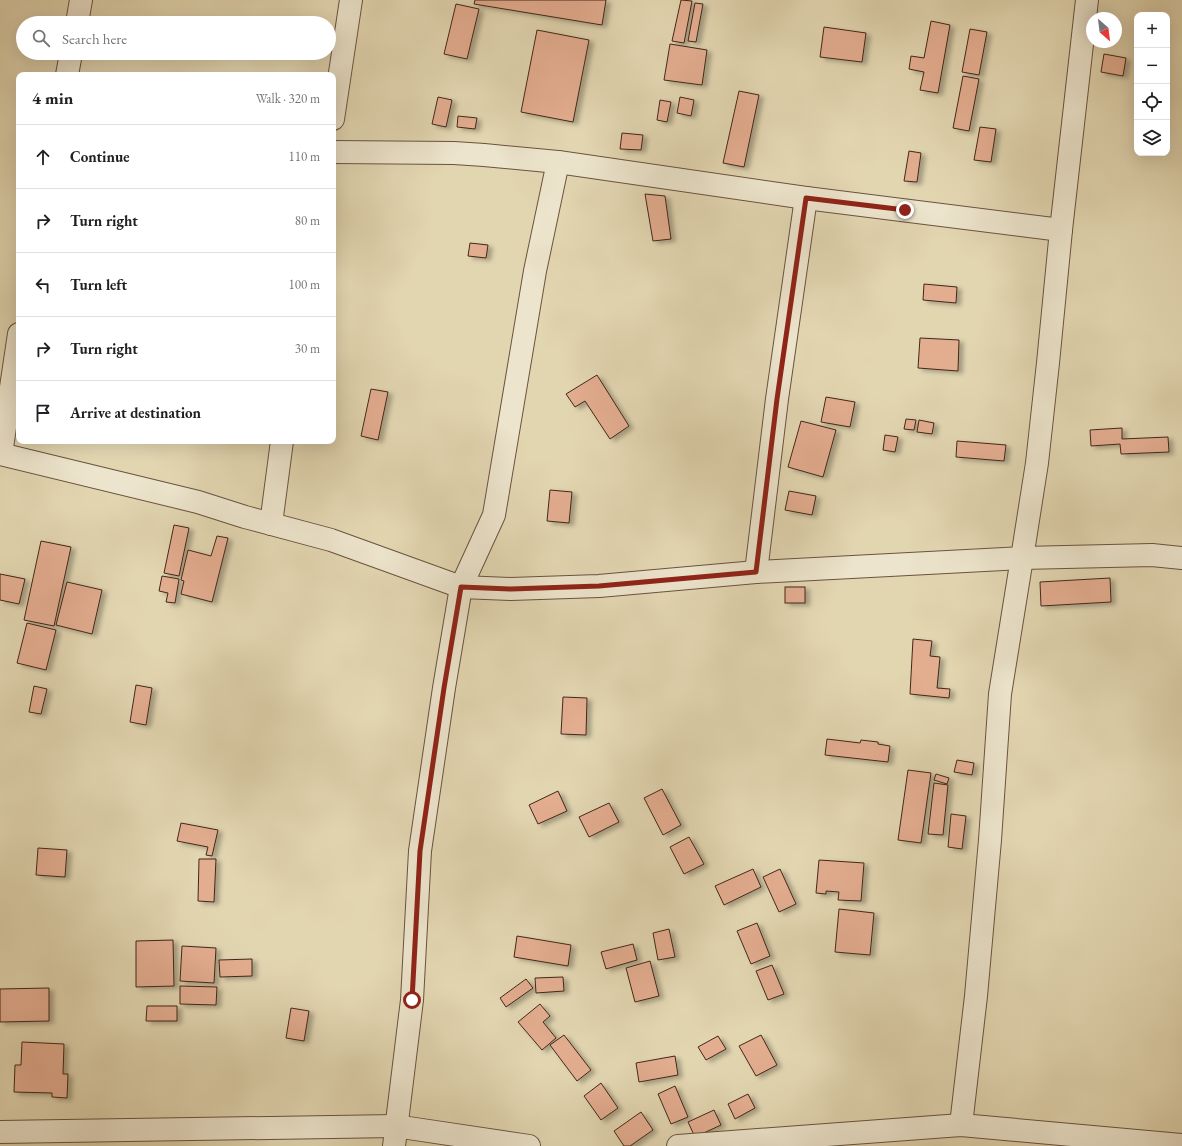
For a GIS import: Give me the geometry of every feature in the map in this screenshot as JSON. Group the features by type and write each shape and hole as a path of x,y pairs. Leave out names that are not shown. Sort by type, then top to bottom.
{"street":[{"path":"79,16 82,0"},
{"path":"336,99 351,0"},
{"path":"961,1125 976,996 1000,694 1022,558 1041,424 1087,0"},
{"path":"68,72 70,60"},
{"path":"336,152 454,153 558,162 806,198 1061,230"},
{"path":"394,1136 412,1000 420,851 444,688 461,587 494,515 535,271 558,162"},
{"path":"756,572 777,399 806,198"},
{"path":"16,353 0,454 198,502 245,517 331,540 461,587 511,589 599,586 756,572 1022,558 1152,555 1182,558"},
{"path":"271,524 282,444"},
{"path":"678,1146 961,1125 1182,1145"},
{"path":"0,1132 394,1136 529,1146"}],"building":[{"path":"475,0 606,0 602,25 474,4"},
{"path":"681,0 692,1 684,43 672,41"},
{"path":"695,3 703,4 696,42 688,41"},
{"path":"456,4 479,9 467,59 444,54"},
{"path":"931,21 950,25 938,93 920,90 924,72 909,69 911,56 924,58"},
{"path":"824,27 866,33 862,62 820,57"},
{"path":"970,29 987,32 979,75 962,72"},
{"path":"537,30 589,40 573,122 521,112"},
{"path":"670,44 707,50 702,85 664,80"},
{"path":"1104,54 1126,58 1123,76 1101,72"},
{"path":"963,76 979,79 969,131 953,128"},
{"path":"739,91 759,95 744,167 723,163"},
{"path":"438,97 452,100 446,127 432,124"},
{"path":"680,97 694,100 691,116 677,113"},
{"path":"660,100 671,102 667,122 657,120"},
{"path":"458,116 477,118 475,129 457,127"},
{"path":"980,127 996,129 991,162 974,160"},
{"path":"622,133 643,135 641,150 620,149"},
{"path":"909,151 921,153 917,182 904,181"},
{"path":"645,194 665,196 671,239 653,241"},
{"path":"470,243 488,245 486,258 468,256"},
{"path":"924,284 957,287 956,303 923,300"},
{"path":"920,338 959,340 958,371 918,368"},
{"path":"597,375 629,426 610,439 585,401 575,407 566,394"},
{"path":"371,389 388,392 378,440 361,436"},
{"path":"826,397 855,402 850,427 821,422"},
{"path":"906,419 916,420 914,430 904,429"},
{"path":"919,420 934,423 932,434 917,432"},
{"path":"801,421 836,430 823,477 788,467"},
{"path":"1122,428 1122,439 1168,437 1169,452 1121,454 1120,444 1091,446 1090,430"},
{"path":"885,435 898,437 895,452 883,450"},
{"path":"957,441 1006,445 1004,461 956,457"},
{"path":"550,490 572,492 569,523 547,521"},
{"path":"789,491 816,496 812,515 785,510"},
{"path":"174,525 189,528 179,576 164,573"},
{"path":"217,536 228,538 212,602 181,594 184,581 181,580 188,550 211,556"},
{"path":"41,541 71,547 54,626 24,620"},
{"path":"0,574 25,579 19,604 0,600"},
{"path":"162,576 179,579 175,603 166,602 168,593 159,591"},
{"path":"1110,578 1111,602 1041,606 1040,582"},
{"path":"67,582 102,590 92,634 56,625"},
{"path":"785,587 805,587 805,603 785,603"},
{"path":"27,623 56,630 46,670 17,663"},
{"path":"913,639 932,641 930,656 940,657 937,688 950,689 949,698 910,694"},
{"path":"136,685 152,688 146,725 130,722"},
{"path":"34,686 47,689 41,714 29,712"},
{"path":"563,697 587,698 586,735 561,734"},
{"path":"827,739 860,743 861,740 878,742 878,744 890,746 888,762 825,755"},
{"path":"957,760 974,763 972,775 954,772"},
{"path":"908,770 931,773 921,843 898,840"},
{"path":"936,774 949,778 947,784 934,780"},
{"path":"934,783 948,785 943,835 928,834"},
{"path":"662,789 681,825 663,835 644,798"},
{"path":"558,791 567,811 538,824 529,805"},
{"path":"609,803 619,822 589,837 579,817"},
{"path":"951,814 966,816 962,849 948,847"},
{"path":"181,823 218,830 212,856 206,855 208,847 177,841"},
{"path":"689,837 704,864 684,874 670,847"},
{"path":"38,848 67,850 65,877 36,875"},
{"path":"199,859 216,859 214,902 198,901"},
{"path":"819,860 864,863 861,901 838,900 839,892 826,891 826,894 816,893"},
{"path":"753,869 761,887 724,905 715,886"},
{"path":"780,869 796,904 779,912 763,877"},
{"path":"839,909 874,913 870,955 835,952"},
{"path":"757,923 770,956 751,964 737,931"},
{"path":"669,929 675,957 658,960 653,933"},
{"path":"517,936 571,945 568,966 514,957"},
{"path":"173,940 174,986 136,987 136,941"},
{"path":"633,944 637,960 606,969 601,952"},
{"path":"182,946 216,948 214,983 180,981"},
{"path":"252,959 252,976 220,977 219,960"},
{"path":"650,961 659,996 635,1002 626,968"},
{"path":"772,965 784,994 768,1000 756,971"},
{"path":"563,977 564,991 536,993 535,978"},
{"path":"526,979 533,988 506,1007 500,998"},
{"path":"180,986 217,987 216,1005 180,1004"},
{"path":"49,988 49,1021 0,1022 0,989"},
{"path":"540,1004 550,1016 543,1022 556,1038 542,1050 518,1022"},
{"path":"147,1006 177,1006 177,1021 146,1021"},
{"path":"291,1008 309,1011 304,1041 286,1038"},
{"path":"564,1035 591,1070 577,1081 550,1045"},
{"path":"761,1035 777,1065 756,1076 739,1046"},
{"path":"718,1036 726,1049 706,1060 698,1047"},
{"path":"22,1042 64,1044 63,1074 68,1074 67,1098 52,1097 52,1093 14,1092 15,1065 21,1065"},
{"path":"675,1056 678,1075 639,1082 636,1063"},
{"path":"601,1083 618,1108 601,1120 584,1096"},
{"path":"675,1086 688,1117 671,1124 658,1094"},
{"path":"748,1094 755,1108 735,1119 728,1104"},
{"path":"714,1110 721,1125 695,1137 688,1122"},
{"path":"641,1112 653,1130 630,1146 624,1146 614,1131"}],"route":[{"path":"412,1000 420,851 444,688 461,587 511,589 599,586 756,572 777,399 806,198 905,210"}]}
